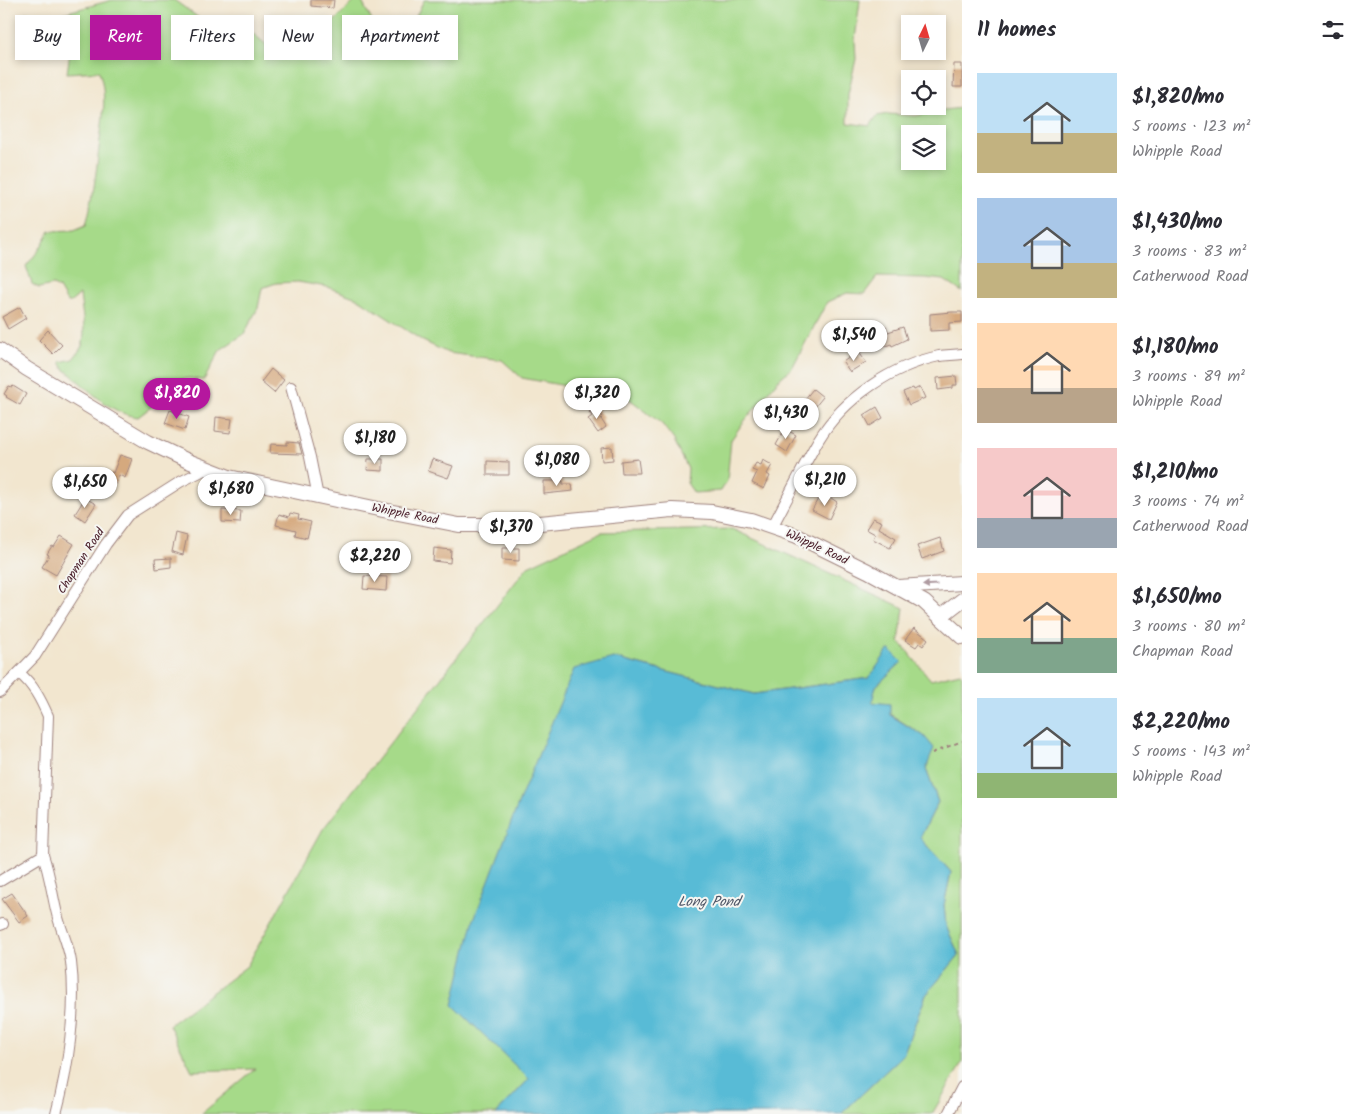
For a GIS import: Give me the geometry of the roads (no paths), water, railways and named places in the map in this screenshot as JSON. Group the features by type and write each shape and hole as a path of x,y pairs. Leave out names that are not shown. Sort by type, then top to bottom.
{"main road":[{"name":"Whipple Road","path":"0,350 27,369 148,442 206,469 229,477 318,497 459,524 520,525 672,510 712,512 751,520 797,536 898,587 924,602 962,637"},
{"path":"898,587 962,583"},
{"path":"940,617 962,600"}],"street":[{"path":"772,528 820,438 837,415 867,388 902,368 939,356 962,354"},
{"path":"291,387 310,457 318,497"},
{"name":"Chapman Road","path":"0,692 35,656 106,544 128,515 180,482 206,469"},
{"path":"19,673 31,685 42,701 48,716 43,855 50,874 57,914 71,961 72,1013 68,1057 56,1114"},
{"path":"0,881 43,855"},
{"path":"948,1114 962,1087"}],"water":[{"name":"Long Pond","path":"889,649 902,662 876,686 872,702 890,704 890,715 924,736 934,748 926,769 938,802 920,838 951,872 944,905 946,926 959,955 926,995 903,1055 841,1114 496,1114 529,1079 453,1005 473,922 520,799 574,669 613,658 754,694 869,678"}]}
